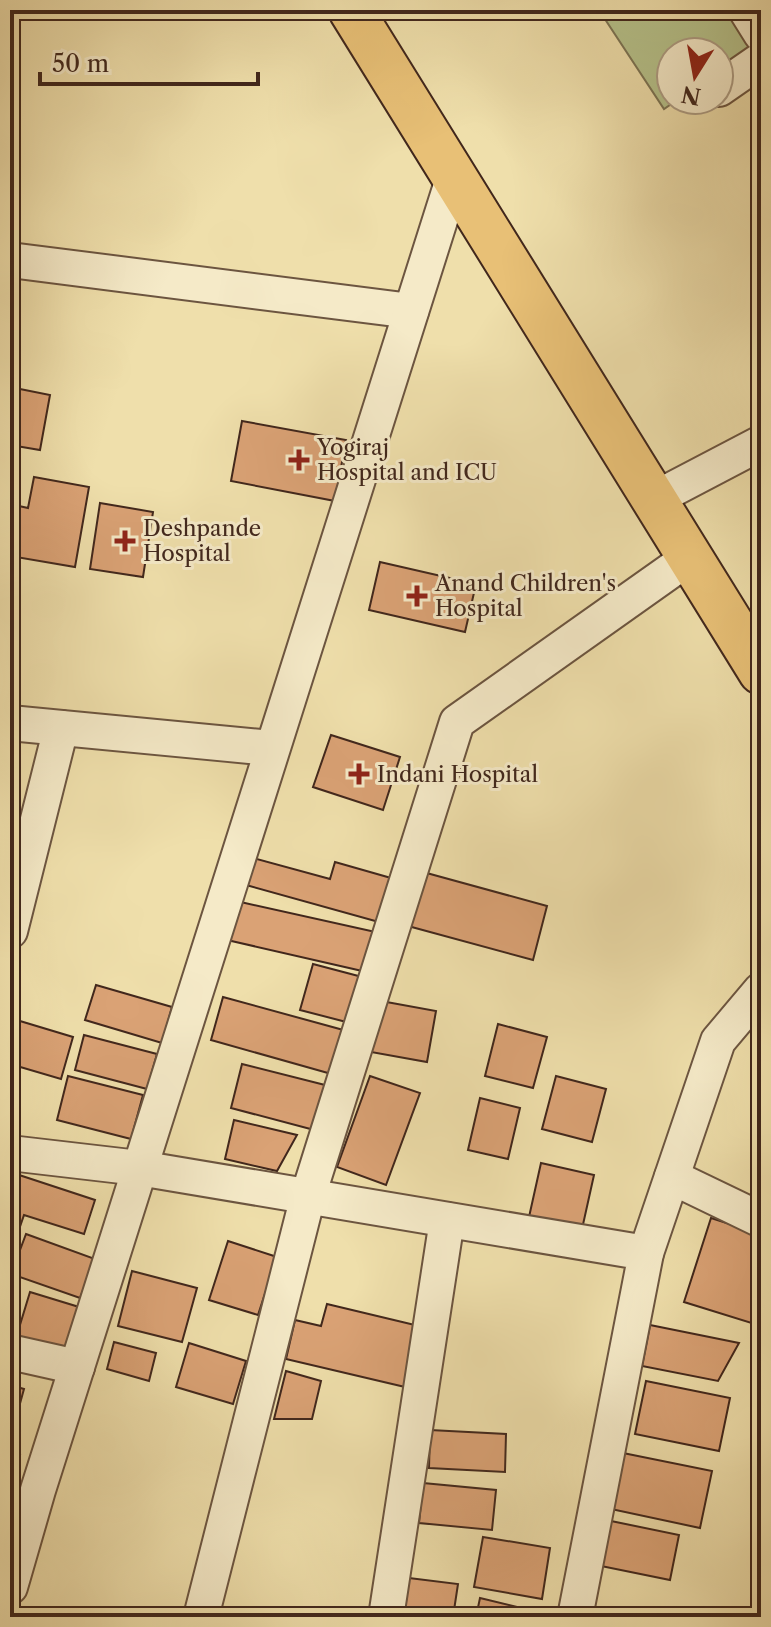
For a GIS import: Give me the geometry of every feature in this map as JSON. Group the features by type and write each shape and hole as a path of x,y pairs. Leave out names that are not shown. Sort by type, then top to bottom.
{"main road":[{"path":"351,10 761,672"}],"street":[{"path":"746,10 761,34"},
{"path":"735,78 761,60"},
{"path":"10,1587 271,748 454,176"},
{"path":"10,260 411,311"},
{"path":"654,499 761,443"},
{"path":"201,1617 308,1196 457,722 690,557"},
{"path":"10,723 271,748"},
{"path":"10,931 61,728"},
{"path":"575,1617 646,1253 718,1041 761,990"},
{"path":"10,1153 139,1168 646,1253"},
{"path":"672,1177 761,1220"},
{"path":"386,1617 447,1220"},
{"path":"10,1352 77,1367"}],"green space":[{"path":"599,10 726,10 753,51 735,63 735,36 655,36 655,95"}],"building":[{"path":"10,387 50,395 40,450 10,445"},
{"path":"242,421 346,440 335,501 231,481"},
{"path":"34,477 89,487 75,567 10,556 10,504 28,508"},
{"path":"100,503 153,512 143,577 90,569"},
{"path":"380,562 476,584 465,632 369,610"},
{"path":"331,735 400,757 383,810 313,787"},
{"path":"253,858 330,879 335,862 398,880 386,924 246,885"},
{"path":"423,872 547,906 533,960 408,926"},
{"path":"236,901 380,933 371,973 227,940"},
{"path":"313,964 366,978 354,1024 300,1010"},
{"path":"96,985 172,1007 162,1043 85,1020"},
{"path":"223,997 347,1031 335,1075 211,1040"},
{"path":"381,1001 436,1011 427,1062 371,1052"},
{"path":"10,1018 73,1037 61,1079 10,1064"},
{"path":"498,1024 547,1037 533,1088 485,1076"},
{"path":"84,1035 157,1054 147,1089 75,1070"},
{"path":"242,1064 329,1086 318,1131 231,1108"},
{"path":"68,1076 143,1095 131,1139 57,1120"},
{"path":"370,1076 420,1093 386,1185 337,1167"},
{"path":"556,1076 606,1089 592,1142 542,1129"},
{"path":"480,1098 520,1108 508,1159 468,1150"},
{"path":"234,1120 297,1135 277,1171 225,1159"},
{"path":"541,1163 594,1175 582,1229 529,1217"},
{"path":"10,1172 95,1200 84,1234 24,1215 10,1256"},
{"path":"711,1218 761,1234 761,1326 684,1302"},
{"path":"26,1234 95,1259 80,1298 11,1274"},
{"path":"228,1241 277,1257 258,1315 209,1300"},
{"path":"132,1271 197,1288 182,1342 118,1326"},
{"path":"30,1292 79,1307 65,1353 16,1338"},
{"path":"327,1304 419,1326 405,1387 286,1359 295,1320 321,1326"},
{"path":"650,1325 739,1343 718,1381 642,1366"},
{"path":"114,1342 156,1353 149,1381 107,1369"},
{"path":"189,1343 246,1361 233,1404 176,1387"},
{"path":"286,1371 321,1381 312,1419 274,1419"},
{"path":"646,1381 730,1398 719,1451 635,1434"},
{"path":"10,1385 24,1389 10,1440"},
{"path":"430,1430 506,1434 505,1472 429,1468"},
{"path":"10,1453 20,1455 16,1479 10,1478"},
{"path":"623,1453 712,1471 700,1528 611,1509"},
{"path":"423,1483 496,1490 492,1530 419,1523"},
{"path":"611,1521 679,1535 670,1580 601,1566"},
{"path":"483,1537 550,1548 542,1599 474,1587"},
{"path":"409,1578 458,1584 453,1617 404,1617"},
{"path":"480,1598 550,1615 550,1617 476,1617"}],"place":[{"name":"Yogiraj Hospital and ICU","path":"299,460"},
{"name":"Deshpande Hospital","path":"125,541"},
{"name":"Anand Children's Hospital","path":"417,596"},
{"name":"Indani Hospital","path":"359,774"}]}
